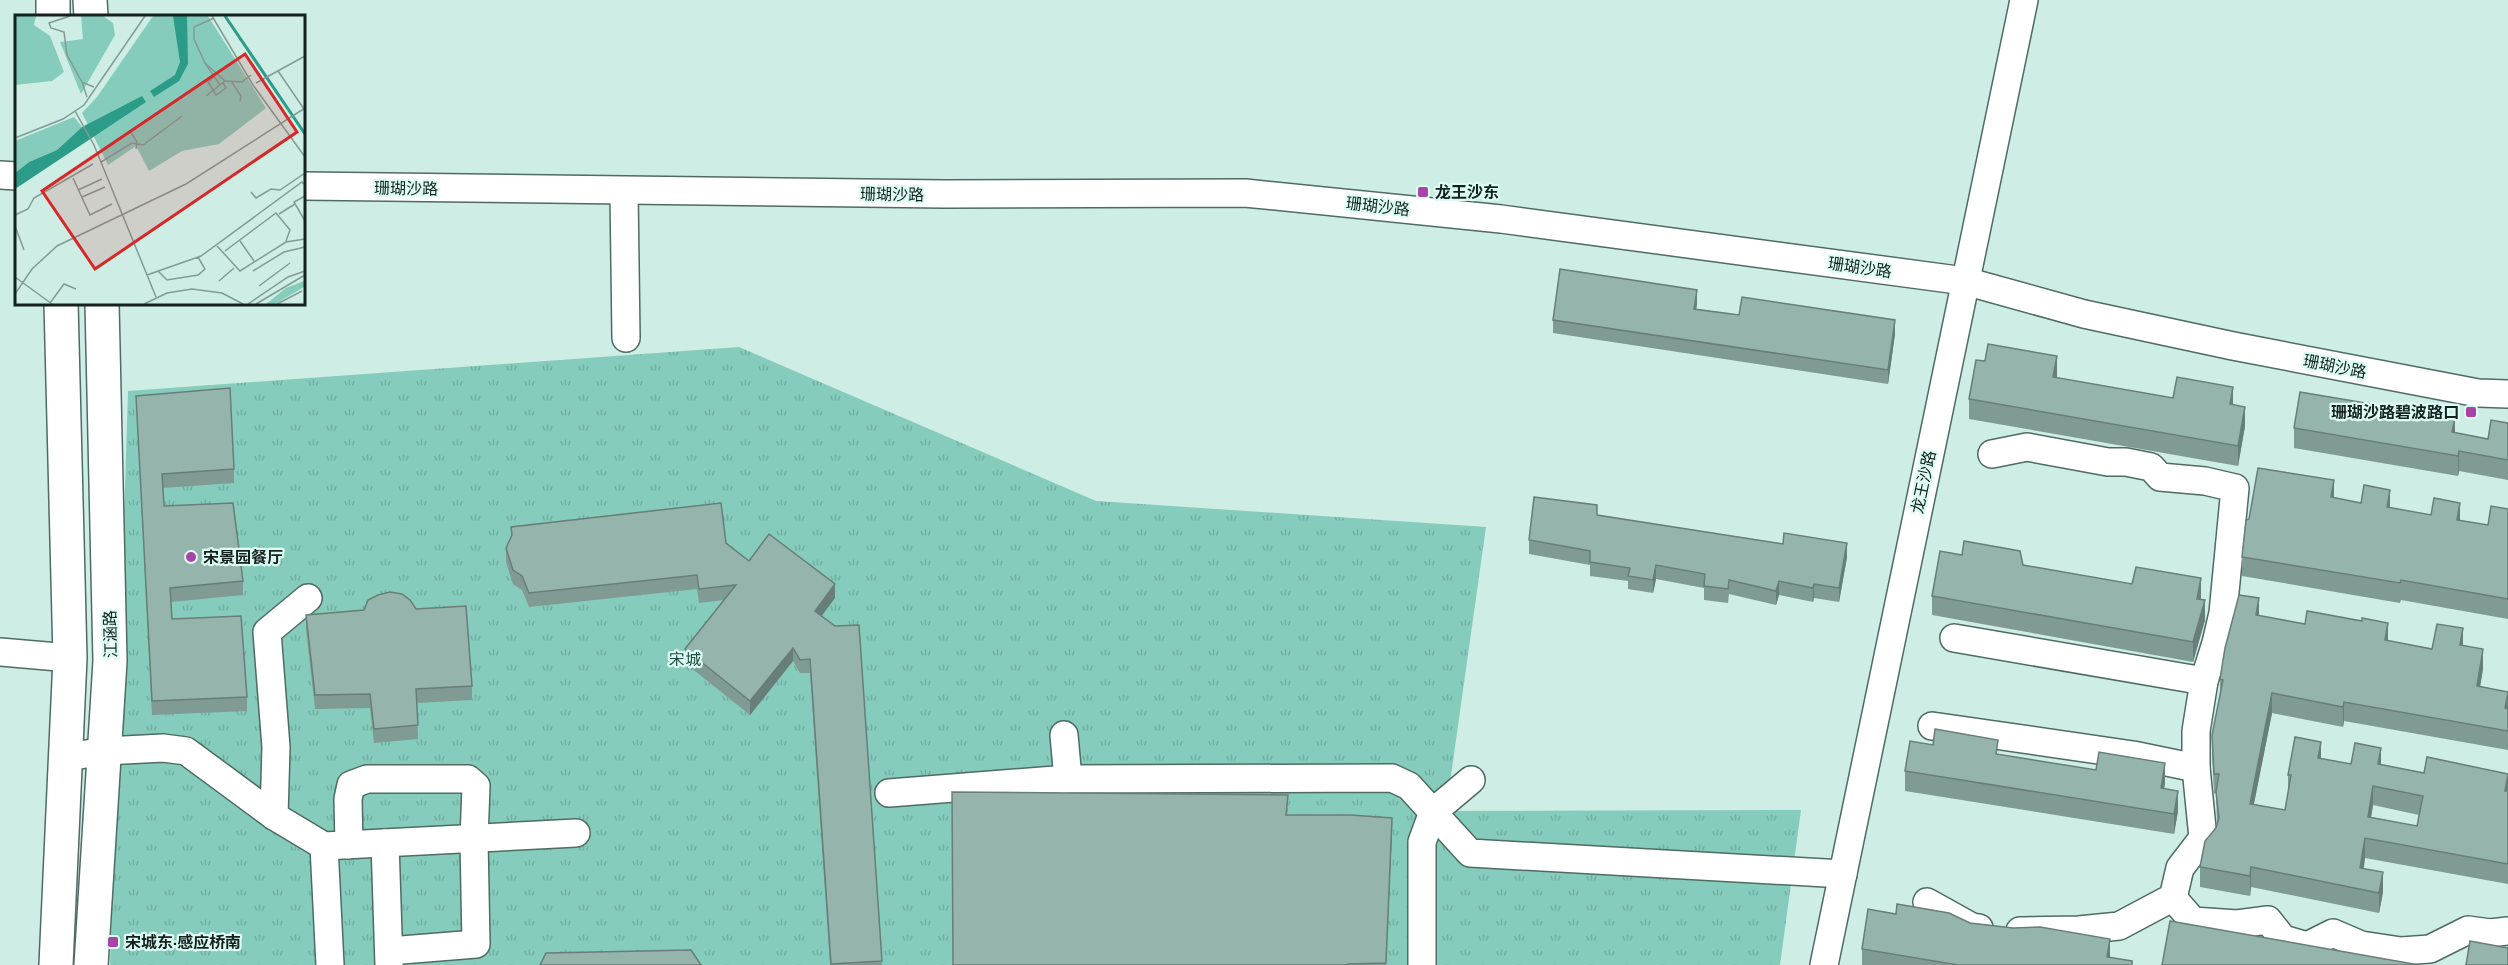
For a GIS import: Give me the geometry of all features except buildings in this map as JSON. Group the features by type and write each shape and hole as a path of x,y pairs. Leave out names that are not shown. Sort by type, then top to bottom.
{"main road":[{"path":"56,965 70,658 61,304"},
{"name":"江涵路","path":"91,965 110,661 102,304"}],"street":[{"name":"龙王沙路","path":"1824,965 2024,0"},
{"path":"0,175 15,176"},
{"name":"珊瑚沙路","path":"304,186 945,194 1245,193 1501,219 1965,281 2084,315 2478,393 2508,394"},
{"path":"624,191 626,338"},
{"path":"1927,902 1972,927 2015,932 2119,926 2173,898 2180,868 2203,838 2196,768 2196,730 2204,681 2223,613 2235,488 2205,481 2160,477 2151,467 2126,462 2108,462 2027,447 1992,454"},
{"path":"274,816 276,747 267,632 308,598"},
{"path":"1954,638 2204,681"},
{"path":"4,652 70,658"},
{"path":"1932,726 2124,754 2196,768"},
{"path":"1064,735 1068,779"},
{"path":"67,757 163,748 186,751 274,816 336,846 576,833"},
{"path":"330,965 336,846 351,785 367,779 468,778 476,786 474,839 476,944 389,958 385,843"},
{"path":"889,793 1068,779 1392,778 1409,786 1470,853 1843,874"},
{"path":"1422,965 1422,842 1433,812 1471,780"},
{"path":"2173,898 2193,921 2237,924 2268,920 2283,939 2307,946 2333,933 2361,945 2401,951 2430,950 2468,930 2490,933 2508,931"}],"green space":[{"name":"宋城","path":"739,347 1096,501 1486,527 1446,811 1801,810 1780,965 110,965 128,391"}],"place":[{"name":"龙王沙东","path":"1423,192"},
{"name":"珊瑚沙路碧波路口","path":"2471,412"},
{"name":"宋景园餐厅","path":"191,557"},
{"name":"宋城东·感应桥南","path":"113,942"}]}
